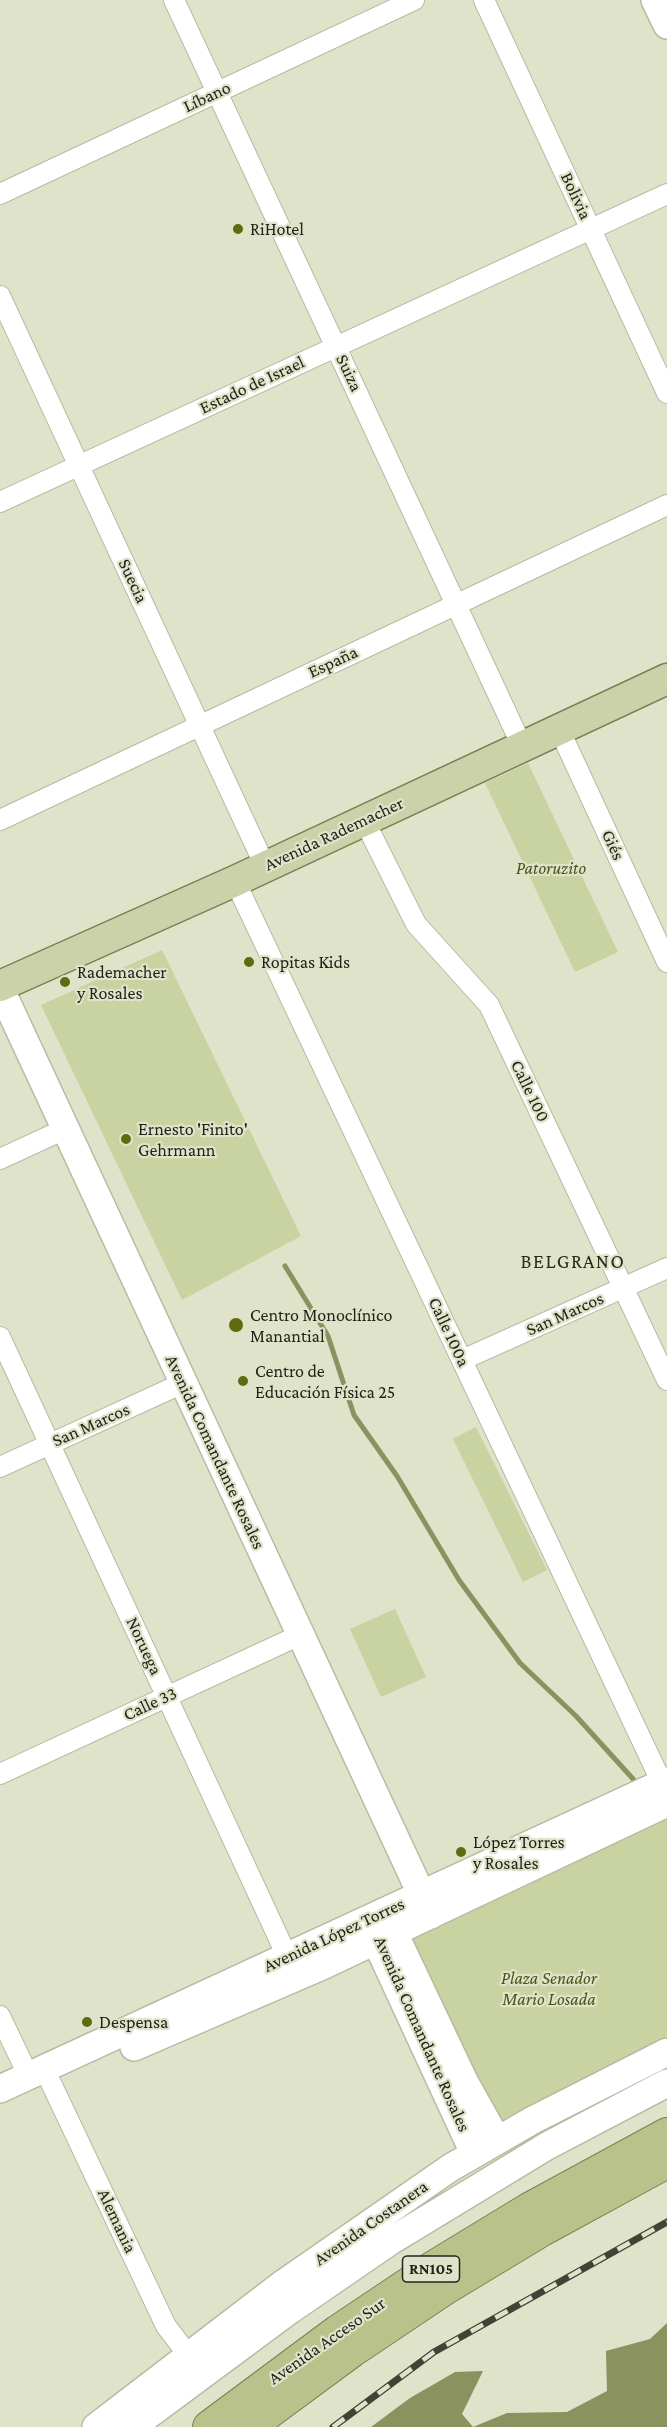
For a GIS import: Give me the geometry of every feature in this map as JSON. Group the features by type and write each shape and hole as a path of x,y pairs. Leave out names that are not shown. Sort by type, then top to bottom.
{"highway":[{"name":"Avenida Acceso Sur","path":"209,2427 338,2331 432,2268 529,2209 667,2134"},
{"name":"Avenida Acceso Sur","path":"249,2427 352,2350 446,2288 542,2230 667,2162"}],"main road":[{"path":"655,0 667,26"},
{"name":"Avenida Rademacher","path":"0,987 235,881 667,679"},
{"name":"Avenida Comandante Rosales","path":"0,987 426,1905"},
{"name":"Avenida López Torres","path":"0,2089 40,2080 382,1930 426,1905 666,1789"},
{"name":"Avenida Comandante Rosales","path":"382,1930 497,2139"},
{"name":"Avenida Comandante Rosales","path":"382,1930 474,2153"},
{"name":"Avenida López Torres","path":"0,2105 40,2080 287,1956 382,1930"},
{"name":"Avenida Costanera","path":"96,2427 284,2283 474,2153 667,2052"},
{"name":"Avenida Costanera","path":"132,2427 290,2310 389,2242 547,2146 667,2083"}],"street":[{"name":"Suiza","path":"174,0 522,746"},
{"name":"Líbano","path":"0,194 414,0"},
{"name":"Bolivia","path":"484,0 667,393"},
{"name":"Estado de Israel","path":"0,502 667,194"},
{"name":"Suecia","path":"0,296 265,867"},
{"name":"España","path":"0,820 667,505"},
{"name":"Giés","path":"559,729 667,962"},
{"name":"Calle 100","path":"364,820 416,924 489,1005 667,1380"},
{"name":"Calle 100a","path":"235,881 666,1789"},
{"path":"0,1159 65,1130"},
{"name":"San Marcos","path":"462,1360 667,1268"},
{"name":"Noruega","path":"0,1337 287,1956"},
{"name":"San Marcos","path":"0,1467 183,1383"},
{"name":"Calle 33","path":"0,1774 300,1635"},
{"name":"Alemania","path":"0,2016 40,2080 166,2326 189,2356"}],"green space":[{"name":"Patoruzito","path":"528,763 618,952 575,972 485,783"},
{"path":"162,950 301,1236 182,1300 41,1005"},
{"path":"476,1427 547,1570 523,1582 453,1439"},
{"path":"395,1609 426,1677 381,1697 350,1629"},
{"name":"Plaza Senador Mario Losada","path":"667,1817 667,2049 498,2128 409,1938"}],"shaded area":[{"path":"667,2323 667,2427 473,2427 507,2413 567,2412 607,2391 606,2351 650,2339"},
{"path":"483,2371 462,2414 473,2427 371,2427 410,2398 455,2372"}],"waterway":[{"path":"285,1266 328,1336 354,1415 397,1476 459,1580 520,1663 576,1716 634,1780"}],"railway":[{"path":"333,2427 434,2352 667,2222"}],"place":[{"name":"RiHotel","path":"238,229"},
{"name":"Ropitas Kids","path":"249,962"},
{"name":"Rademacher y Rosales","path":"65,982"},
{"name":"Ernesto 'Finito' Gehrmann","path":"126,1139"},
{"name":"Centro Monoclínico Manantial","path":"236,1325"},
{"name":"Centro de Educación Física 25","path":"243,1381"},
{"name":"López Torres y Rosales","path":"461,1852"},
{"name":"Despensa","path":"87,2022"}],"district":[{"name":"BELGRANO","path":"573,1262"}]}
